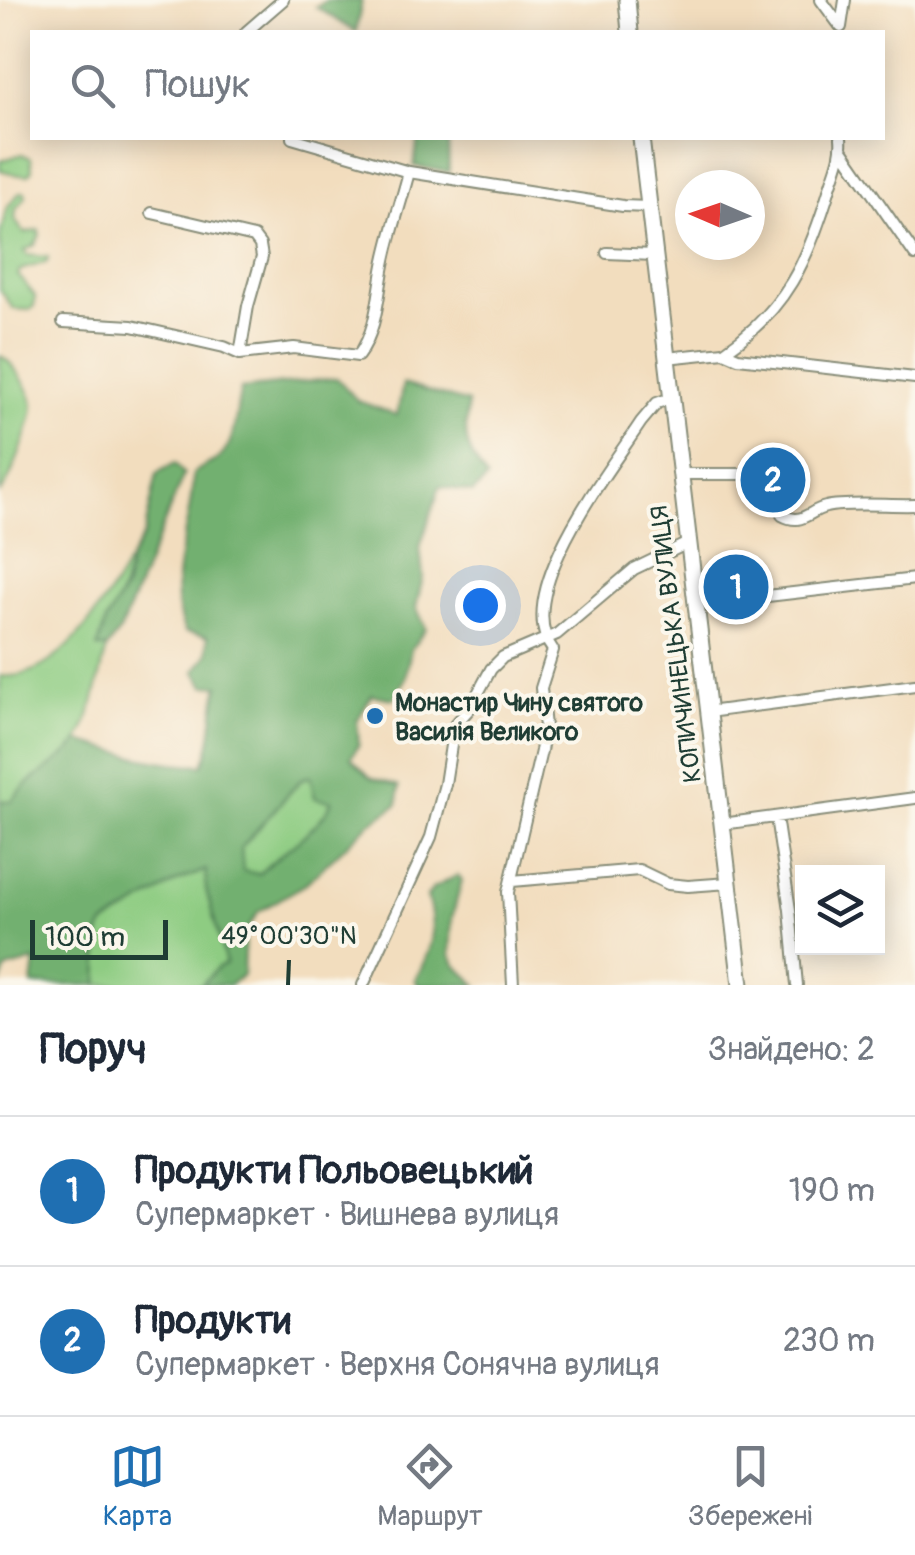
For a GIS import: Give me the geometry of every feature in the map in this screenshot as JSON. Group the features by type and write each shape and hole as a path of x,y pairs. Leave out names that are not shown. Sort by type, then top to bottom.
{"main road":[{"path":"627,0 630,30"},
{"name":"КОПИЧИНЕЦЬКА ВУЛИЦЯ","path":"641,140 742,985"}],"street":[{"path":"248,30 283,0"},
{"path":"821,0 840,30"},
{"path":"840,30 845,0"},
{"path":"299,140 409,172 648,208"},
{"path":"724,352 761,324 794,280 811,245 842,151 842,140"},
{"path":"842,151 915,255"},
{"path":"63,322 132,326 240,354 294,348 358,356 371,329 384,262 409,172"},
{"path":"152,212 254,237 260,245 262,257 240,354"},
{"path":"607,252 654,255"},
{"path":"666,358 724,352 738,358 915,378"},
{"path":"513,985 507,904 545,726 542,688 552,650 543,638 542,595 556,557 641,422 657,403 671,398"},
{"path":"680,474 760,474 774,488 782,515 794,520 824,507 915,505"},
{"path":"363,985 431,837 454,726 470,708 491,669 504,658 557,634 634,569 688,543"},
{"path":"750,598 915,579"},
{"path":"708,712 915,685"},
{"path":"722,824 915,798"},
{"path":"776,817 797,985"},
{"path":"512,881 639,870 668,884 729,883"}],"green space":[{"path":"327,0 362,0 356,30 316,7"},
{"path":"418,140 448,140 449,172 414,166"},
{"path":"22,154 31,158 32,170 28,175 0,170 0,161"},
{"path":"20,192 25,192 26,197 16,209 15,220 24,233 39,230 40,235 35,245 24,251 27,255 48,257 47,262 20,270 18,275 35,296 30,310 13,309 0,289 0,236 6,209"},
{"path":"0,356 21,378 33,406 20,451 0,493"},
{"path":"337,378 358,401 397,415 403,384 468,403 468,444 487,479 473,493 440,486 420,547 423,577 416,607 426,628 411,649 405,679 394,699 372,695 357,721 359,744 351,758 370,777 399,786 398,804 369,824 304,885 258,912 245,933 243,975 229,985 201,985 226,964 206,889 206,870 178,881 104,925 100,933 98,985 32,985 35,961 7,969 0,985 0,801 12,801 79,741 156,761 203,765 219,685 205,686 195,671 207,655 208,636 185,632 179,613 177,574 193,474 226,451 241,389","holes":["310,776 315,798 332,801 310,831 259,874 243,871 241,848 301,779"]},
{"path":"175,463 184,474 120,631 107,648 97,648 106,621 126,587 130,559 144,535 157,473"},
{"path":"130,559 98,648 107,648 89,717 78,742 12,801 0,801 0,676 22,674 60,653 93,616"},
{"path":"310,776 332,800 327,810 259,874 242,871 241,848 302,779"},
{"path":"207,870 206,889 226,964 201,985 98,985 100,933 104,925 178,881"},
{"path":"458,875 462,880 452,918 450,954 477,985 418,985 415,980 431,940 427,897 433,888"}],"place":[{"name":"Продукти","path":"773,480"},
{"name":"Продукти Польовецький","path":"736,587"},
{"name":"Монастир Чину святого Василія Великого","path":"375,716"}]}
